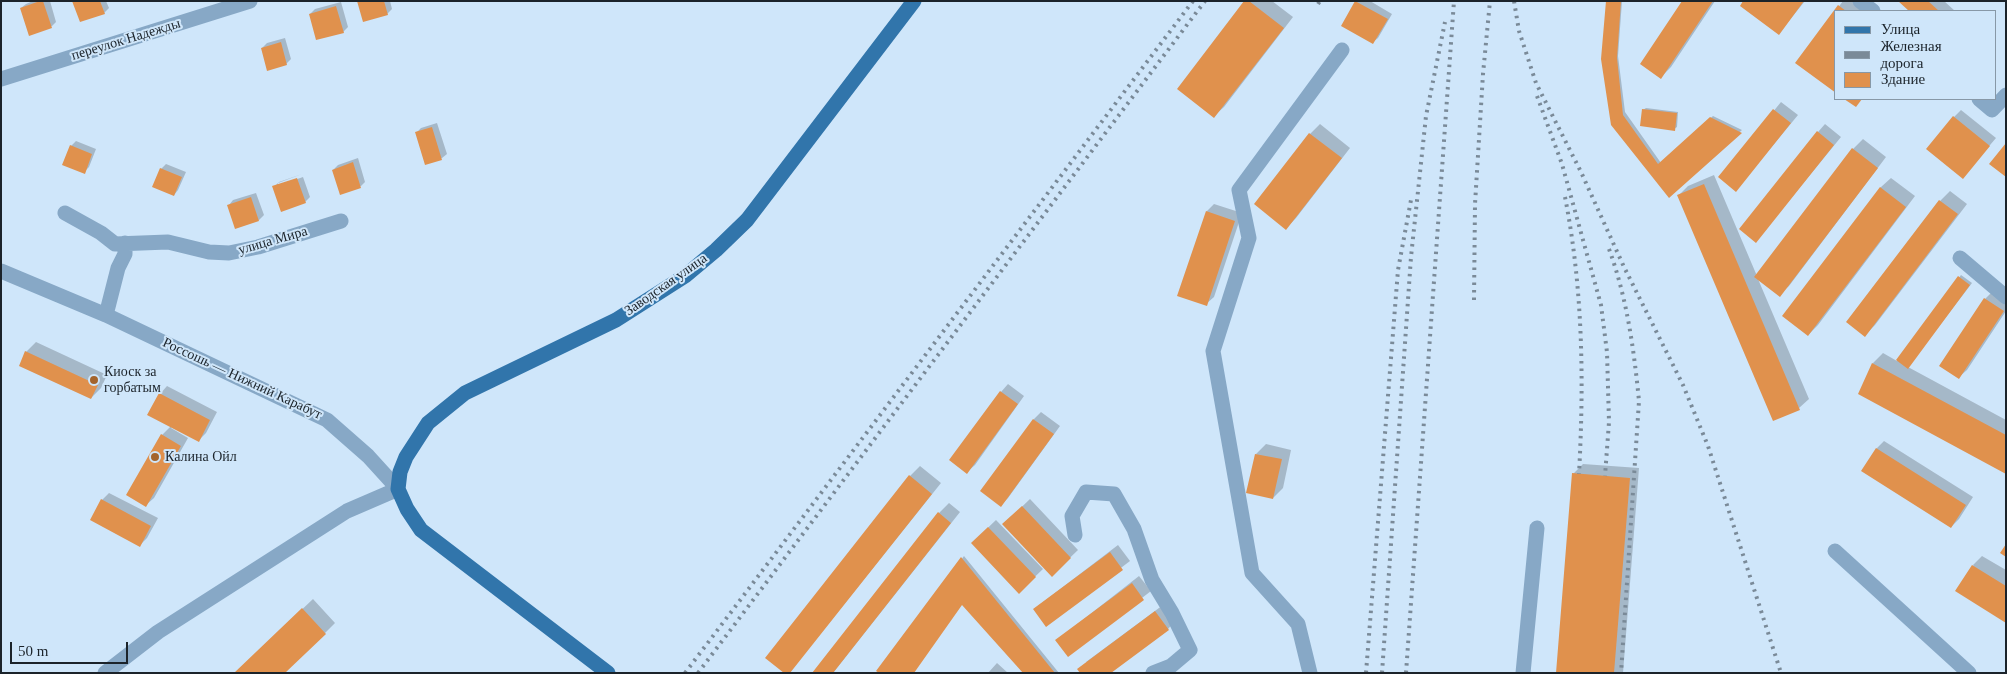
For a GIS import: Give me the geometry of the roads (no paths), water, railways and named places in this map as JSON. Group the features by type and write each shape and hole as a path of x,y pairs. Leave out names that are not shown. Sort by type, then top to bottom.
{"main road":[{"name":"Заводская улица","path":"398,489 400,472 406,456 428,423 465,393 616,320 685,276 716,250 747,220 914,1"},
{"name":"Россошь — Нижний Карабут","path":"398,489 407,509 421,530 608,673"}],"street":[{"name":"переулок Надежды","path":"1,79 250,1"},
{"path":"1860,1 1872,10"},
{"path":"1310,673 1298,624 1252,573 1213,351 1249,238 1239,190 1342,50"},
{"path":"1980,100 1992,110 2006,95"},
{"name":"улица Мира","path":"65,213 102,233 115,244 168,242 209,252 229,253 258,247 341,222"},
{"path":"106,315 118,268 125,254 125,243"},
{"path":"1960,258 2006,297"},
{"name":"Россошь — Нижний Карабут","path":"1,271 106,315 327,420 368,456 398,489"},
{"path":"104,673 158,632 347,511 398,489"},
{"path":"1075,535 1072,516 1086,492 1114,494 1134,529 1152,580 1172,613 1190,650 1171,666 1153,673"},
{"path":"1523,673 1537,528"},
{"path":"1835,550 1969,673"}],"railway":[{"path":"685,673 1193,1"},
{"path":"698,673 1205,1"},
{"path":"1406,673 1454,1"},
{"path":"1474,300 1475,204 1483,74 1490,1"},
{"path":"1514,1 1519,31 1536,83 1581,172 1624,267 1683,385 1708,446 1781,673"},
{"path":"1382,673 1411,257 1426,116 1445,22"},
{"path":"1537,96 1562,164 1601,305 1607,352 1609,422 1605,476"},
{"path":"1565,197 1575,266 1581,335 1582,370 1579,474"},
{"path":"1366,673 1398,270 1411,200"},
{"path":"1609,249 1621,286 1629,324 1639,401 1621,673"}],"place":[{"name":"Киоск за горбатым","path":"94,380"},
{"name":"Калина Ойл","path":"155,457"}]}
